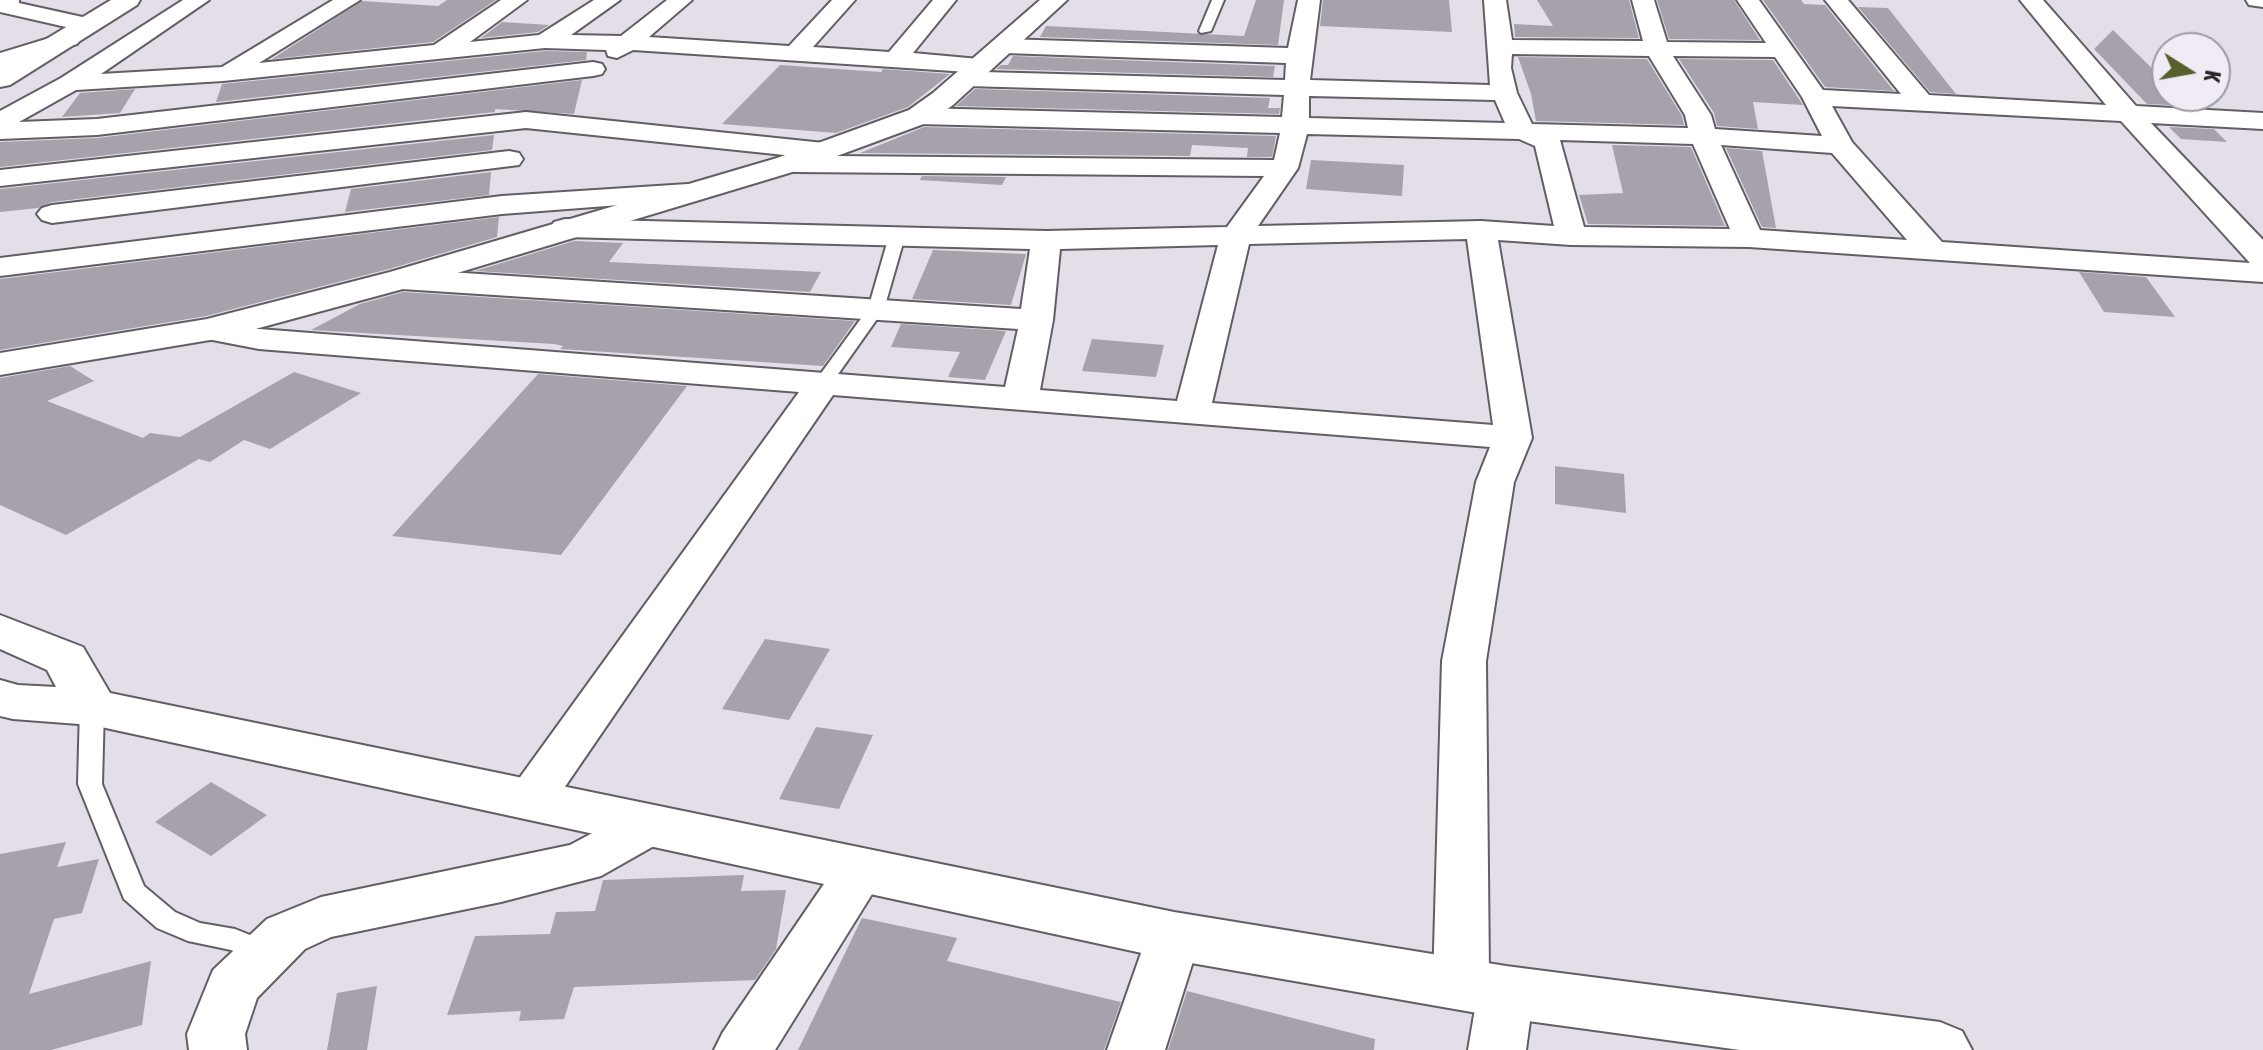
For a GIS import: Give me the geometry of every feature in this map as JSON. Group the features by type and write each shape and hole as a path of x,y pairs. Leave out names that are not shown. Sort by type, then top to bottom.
{"street":[{"path":"3,0 7,7 78,32"},
{"path":"0,79 128,0"},
{"path":"0,122 70,83 198,0"},
{"path":"223,74 349,0"},
{"path":"437,53 516,0"},
{"path":"545,41 609,0"},
{"path":"502,205 509,159 526,120 681,0"},
{"path":"796,52 844,0"},
{"path":"897,58 945,0"},
{"path":"1192,412 1236,236 1284,168 1295,125 1296,86 1309,0"},
{"path":"1495,0 1501,47 1499,68 1512,110 1548,142 1571,236"},
{"path":"1643,0 1657,49 1700,126 1749,238"},
{"path":"1748,0 1815,97 1840,145 1933,251"},
{"path":"1836,0 1921,102"},
{"path":"2031,0 2128,113 2261,257"},
{"path":"2257,0 2263,0"},
{"path":"0,364 209,330 402,279 788,164 919,116 1050,16"},
{"path":"1110,27 1205,31 1301,46"},
{"path":"0,61 78,32"},
{"path":"70,83 223,74 545,41 628,43 1296,86 1512,110 1700,126 1840,145"},
{"path":"984,64 1301,46"},
{"path":"1501,47 1780,50"},
{"path":"0,131 97,127 593,69"},
{"path":"1815,97 2263,121"},
{"path":"919,116 1295,125 1512,110"},
{"path":"0,178 526,120 824,151"},
{"path":"30,263 97,127"},
{"path":"52,214 509,159"},
{"path":"788,164 1284,168"},
{"path":"0,267 502,205 688,193"},
{"path":"565,228 1046,240 1481,230 1571,236 1749,238 1933,251 2261,257"},
{"path":"1481,230 1513,438 1495,482 1464,661 1483,988 1497,1050"},
{"path":"1020,399 1036,320 1046,240"},
{"path":"402,279 1036,320"},
{"path":"209,330 259,339 1513,438"},
{"path":"530,800 823,383"},
{"path":"0,631 66,659 92,707"},
{"path":"0,697 13,702 92,707 1174,936 1483,988 1940,1050"},
{"path":"218,1050 216,1034 233,986 286,934 321,918 583,862 650,825"},
{"path":"743,1050 861,870"},
{"path":"1136,1050 1174,936"}],"lane":[{"path":"1205,31 1218,0"},
{"path":"823,383 876,309 897,236"},
{"path":"92,707 90,784 133,892 166,920 197,933 235,940 265,953"}],"building":[{"path":"447,0 496,0 433,42 272,59 362,1 438,6"},
{"path":"1256,0 1284,0 1278,45 1040,37 1046,26 1244,36"},
{"path":"1323,0 1449,0 1452,32 1320,26"},
{"path":"1537,0 1629,0 1639,38 1515,37 1514,24 1553,26"},
{"path":"1657,0 1734,0 1760,40 1669,39"},
{"path":"1763,0 1801,0 1804,4 1825,5 1894,91 1825,87"},
{"path":"1858,7 1888,8 1956,94 1930,92"},
{"path":"502,22 549,25 538,32 481,38"},
{"path":"2113,30 2151,67 2151,104 2147,104 2094,49"},
{"path":"545,51 587,52 586,60 216,102 222,84"},
{"path":"1013,56 1275,66 1273,77 996,69 1008,65"},
{"path":"1518,57 1647,59 1682,116 1684,125 1536,121 1531,94"},
{"path":"1679,59 1773,60 1803,105 1753,102 1758,129 1717,126 1714,113"},
{"path":"780,65 950,74 908,107 836,133 722,124"},
{"path":"582,80 574,114 495,109 495,112 0,167 0,142 97,138"},
{"path":"135,89 120,113 62,117 80,93"},
{"path":"975,89 1270,98 1268,108 1280,108 1279,114 956,106"},
{"path":"924,127 1276,136 1272,157 1247,157 1248,148 1192,145 1190,156 860,153"},
{"path":"2169,127 2214,129 2227,142 2181,139"},
{"path":"494,135 492,150 52,202 38,208 0,212 0,189"},
{"path":"1612,145 1691,147 1725,226 1588,224 1579,195 1623,193"},
{"path":"1726,148 1762,151 1776,228 1762,227"},
{"path":"1311,160 1404,165 1402,196 1306,189"},
{"path":"491,172 489,195 345,212 351,189"},
{"path":"922,176 1006,177 1002,185 920,180"},
{"path":"499,217 497,237 389,269 206,316 0,350 0,279"},
{"path":"574,241 623,243 609,262 821,272 810,292 475,271"},
{"path":"933,250 1026,254 1011,305 912,299"},
{"path":"2079,272 2146,277 2175,317 2104,312"},
{"path":"403,292 855,321 823,366 560,349 563,346 554,344 311,330 360,304"},
{"path":"901,324 1006,331 985,380 948,377 960,352 891,347"},
{"path":"1092,339 1164,345 1156,377 1082,371"},
{"path":"70,366 94,381 47,401 143,438 150,433 180,437 294,372 361,393 270,449 244,440 210,462 199,459 66,535 0,505 0,378"},
{"path":"538,374 687,386 561,555 392,536"},
{"path":"1555,466 1624,474 1626,513 1555,504"},
{"path":"765,639 830,649 789,720 722,709"},
{"path":"816,727 873,735 839,809 779,799"},
{"path":"211,782 267,815 211,856 155,822"},
{"path":"66,842 57,867 99,859 82,913 54,919 29,994 151,961 142,1025 51,1050 0,1050 0,854"},
{"path":"744,875 741,891 786,890 776,949 755,980 574,987 564,1019 519,1021 521,1011 447,1015 475,936 550,934 556,912 595,911 603,880"},
{"path":"862,918 957,938 947,961 1121,1002 1104,1050 798,1050"},
{"path":"377,986 367,1050 327,1050 337,993"},
{"path":"1187,991 1375,1039 1374,1050 1168,1050"}]}
